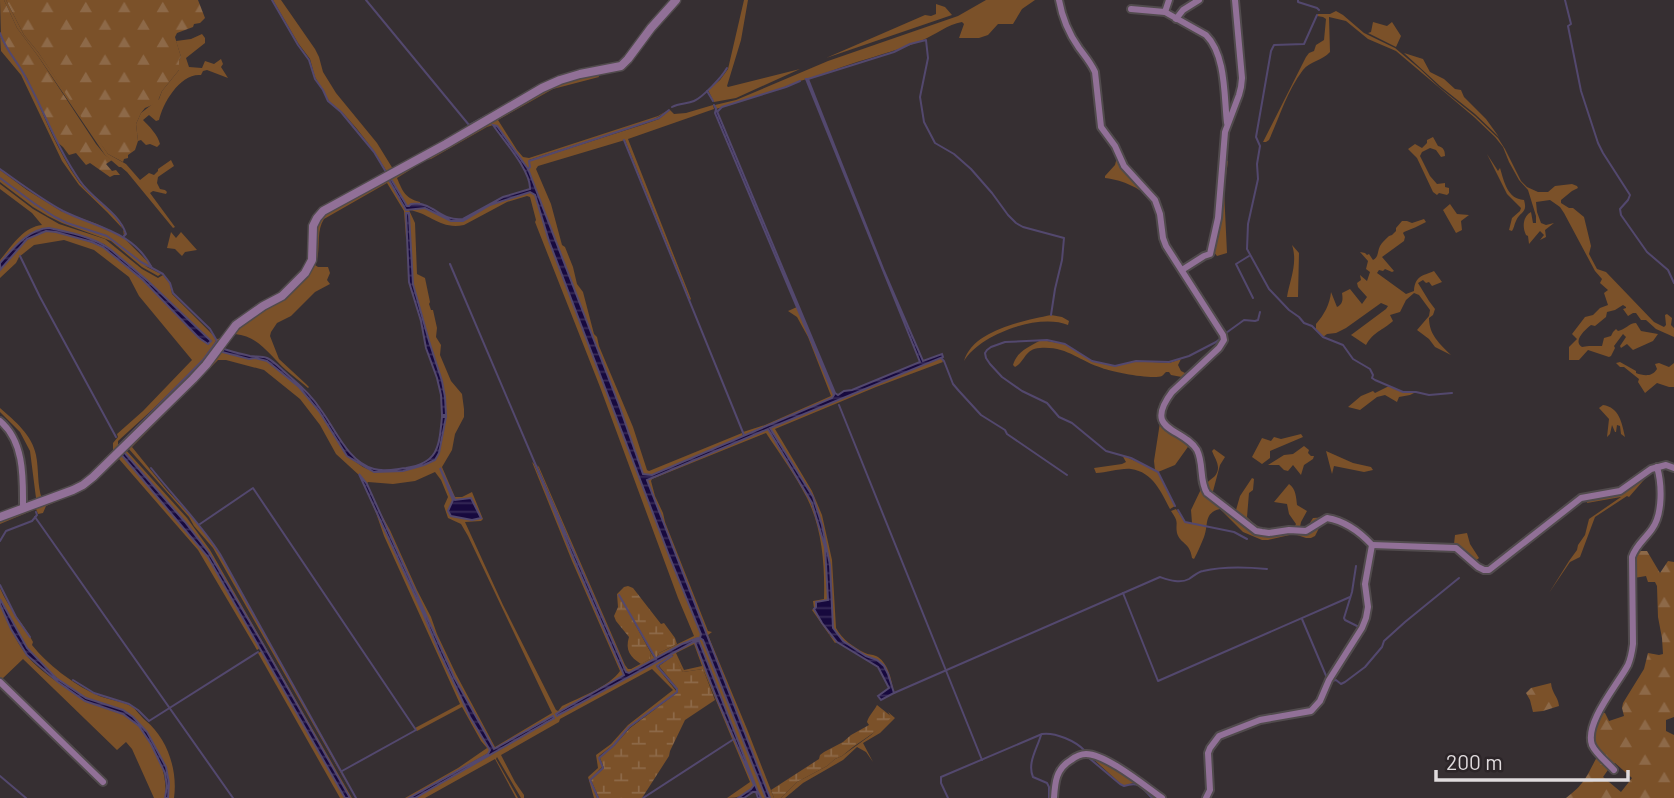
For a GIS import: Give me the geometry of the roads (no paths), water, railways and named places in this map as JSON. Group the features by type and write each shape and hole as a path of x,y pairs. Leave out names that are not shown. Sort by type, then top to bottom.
{"street":[{"path":"0,517 73,490 93,477 206,365 236,325 282,296 305,273 312,260 313,226 323,211 542,88 580,74 621,66 650,27 676,0"},
{"path":"1059,0 1070,33 1095,72 1101,127 1115,146 1124,166 1155,200 1166,246 1220,329 1224,340 1219,348 1172,392 1163,407 1163,420 1169,429 1197,451 1207,493 1256,531 1306,531 1327,518 1346,524 1372,545 1450,547 1462,552 1478,567 1489,570 1581,498 1620,491 1645,472 1657,467 1674,468"},
{"path":"1165,12 1169,0"},
{"path":"1176,19 1183,10 1199,0"},
{"path":"1182,270 1210,254 1218,218 1224,132 1240,95 1242,78 1235,0"},
{"path":"1131,9 1165,12 1206,35 1215,46 1220,59 1227,125"},
{"path":"0,421 10,433 20,459 23,509"},
{"path":"1614,770 1595,749 1591,736 1598,712 1632,656 1632,557 1654,526 1659,513 1657,467"},
{"path":"1206,798 1210,790 1208,753 1219,736 1260,720 1311,711 1320,701 1329,680 1366,618 1368,607 1365,584 1372,545"},
{"path":"0,682 103,782"},
{"path":"1054,798 1055,778 1061,768 1074,758 1087,754 1104,759 1162,798"}],"waterway":[{"path":"272,0 309,60 315,79 328,101 341,112 374,152 386,172"},
{"path":"366,0 469,125 487,115"},
{"path":"1298,0 1319,10"},
{"path":"1565,0 1581,91 1598,143 1630,195 1620,209 1621,215 1647,252 1668,270 1674,283"},
{"path":"1317,15 1304,44 1274,45 1271,51 1256,137 1260,146 1258,179 1248,224 1247,249 1269,289 1289,310 1323,337 1343,345 1353,359 1370,369 1372,378 1403,392 1429,395 1452,393"},
{"path":"0,33 72,169 85,188 118,219 126,234 124,236"},
{"path":"808,79 926,40 928,58 920,97 924,122 935,143 954,154 971,169 1016,223 1064,238 1051,315"},
{"path":"672,107 698,99 727,68"},
{"path":"718,111 722,107 800,81"},
{"path":"707,91 713,101"},
{"path":"714,105 716,109"},
{"path":"528,169 529,161 659,118 669,110"},
{"path":"624,140 744,435"},
{"path":"0,169 63,211 124,238 135,246 152,268"},
{"path":"0,178 55,217 107,236 141,262 163,274 173,293 210,329 217,341 203,360 119,445"},
{"path":"20,256 116,437"},
{"path":"1249,256 1236,264 1253,298"},
{"path":"450,264 534,461"},
{"path":"1226,333 1244,320 1258,320 1260,312"},
{"path":"1175,506 1158,472 1131,458 1106,451 1072,423 1059,417 1047,403 1022,391 1002,377 990,364 985,353 991,347 1005,342 1047,340 1065,344 1092,361 1115,366 1136,361 1169,362 1189,356 1221,338"},
{"path":"941,358 953,384 981,415 1067,475"},
{"path":"839,405 982,760"},
{"path":"151,468 220,554 356,798"},
{"path":"200,524 253,488 416,730 342,771"},
{"path":"1178,510 1185,522 1234,532 1247,539"},
{"path":"0,541 6,531 32,521 37,515 36,512"},
{"path":"35,517 233,798"},
{"path":"1356,566 1344,618 1359,627"},
{"path":"894,693 1160,577 1182,581 1211,569 1267,569"},
{"path":"1332,681 1336,680 1341,684 1365,667 1384,641 1459,578"},
{"path":"0,585 16,617 30,637"},
{"path":"1123,593 1158,681 1350,597"},
{"path":"619,595 656,659"},
{"path":"1302,619 1327,678"},
{"path":"73,680 94,693 129,704 149,721 258,652"},
{"path":"598,798 590,780 603,768 599,758 629,727 677,692 657,666 672,656"},
{"path":"948,798 941,777 1042,734 1065,738 1085,751"},
{"path":"1041,735 1031,772 1033,777 1047,783 1049,798"},
{"path":"643,798 734,739"},
{"path":"1089,758 1120,784 1137,785 1152,798"},
{"path":"0,776 26,798"}]}
